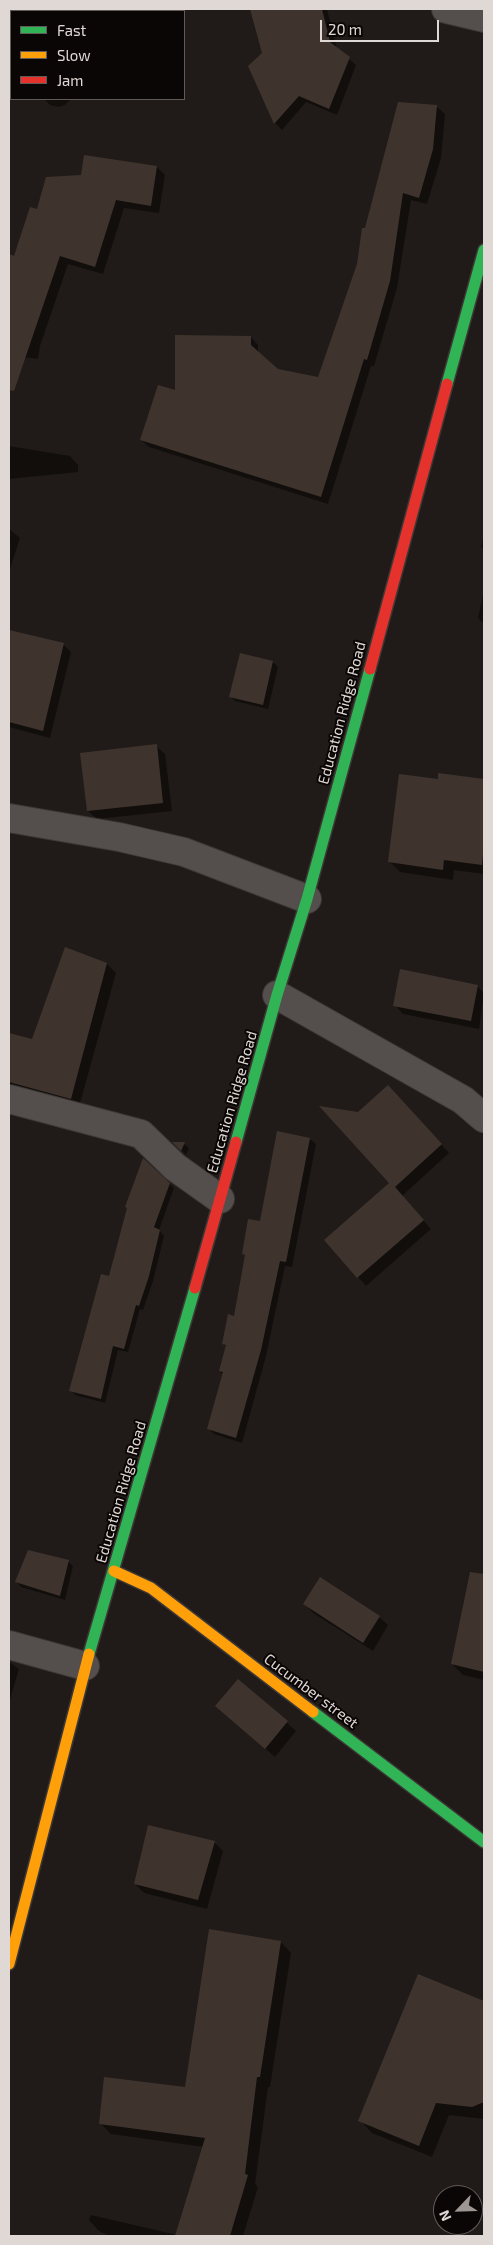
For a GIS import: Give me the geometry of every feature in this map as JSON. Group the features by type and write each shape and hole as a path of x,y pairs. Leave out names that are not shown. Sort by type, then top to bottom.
{"main road":[{"name":"Education Ridge Road","path":"9,1964 85,1666 114,1571 277,996 307,899 484,250"},
{"name":"Cucumber street","path":"114,1571 151,1588 484,1842"}],"street":[{"path":"446,9 484,18"},
{"path":"9,818 119,836 184,852 307,899"},
{"path":"277,996 463,1100 484,1118"},
{"path":"9,1099 141,1134 175,1167 220,1199"},
{"path":"9,1645 85,1666"}],"building":[{"path":"250,9 322,9 330,42 350,57 329,109 299,96 274,124 248,66 262,53"},
{"path":"398,102 437,105 433,149 419,198 403,193 390,281 367,360 364,359 321,497 140,440 158,385 175,390 175,335 251,336 251,345 278,369 318,377 357,264 362,228 365,228"},
{"path":"84,155 157,166 151,206 116,200 95,267 60,256 14,391 9,390 9,254 14,256 30,207 37,209 46,177 81,175"},
{"path":"9,630 64,643 43,731 9,722"},
{"path":"240,653 273,661 263,705 229,697"},
{"path":"157,744 163,803 87,811 80,753"},
{"path":"438,773 484,779 484,844 482,865 444,860 443,870 388,862 399,774 438,779"},
{"path":"65,947 107,963 71,1099 9,1082 9,1033 32,1039"},
{"path":"400,969 478,985 471,1021 393,1006"},
{"path":"388,1085 442,1144 395,1187 424,1220 357,1278 324,1240 389,1183 319,1106 358,1112"},
{"path":"277,1131 310,1138 286,1262 280,1261 261,1350 236,1438 207,1429 223,1372 219,1371 226,1345 222,1344 228,1314 234,1316 245,1255 242,1254 248,1219 260,1221"},
{"path":"172,1142 185,1142 181,1151"},
{"path":"143,1158 170,1183 154,1227 160,1230 149,1276 139,1306 136,1305 124,1349 113,1346 101,1399 69,1391 101,1274 109,1276 127,1208 125,1207"},
{"path":"28,1550 69,1560 60,1596 15,1582"},
{"path":"470,1572 484,1574 484,1672 451,1664"},
{"path":"320,1577 380,1616 363,1643 303,1604"},
{"path":"238,1679 288,1721 265,1749 215,1706"},
{"path":"148,1825 215,1841 198,1900 134,1884"},
{"path":"209,1929 281,1941 260,2077 257,2077 245,2174 248,2175 230,2236 175,2236 205,2138 99,2124 104,2077 185,2087"},
{"path":"418,1974 484,2001 484,2102 472,2107 436,2103 419,2146 358,2121"}],"traffic: fast":[{"path":"447,384 484,250"},
{"path":"236,1142 277,995 307,899 370,669"},
{"path":"89,1654 195,1288"},
{"path":"313,1712 484,1842"}],"traffic: slow":[{"path":"114,1571 151,1588 313,1712"},
{"path":"9,1964 89,1654"}],"traffic: jam":[{"path":"370,669 447,384"},
{"path":"195,1288 236,1142"}]}
